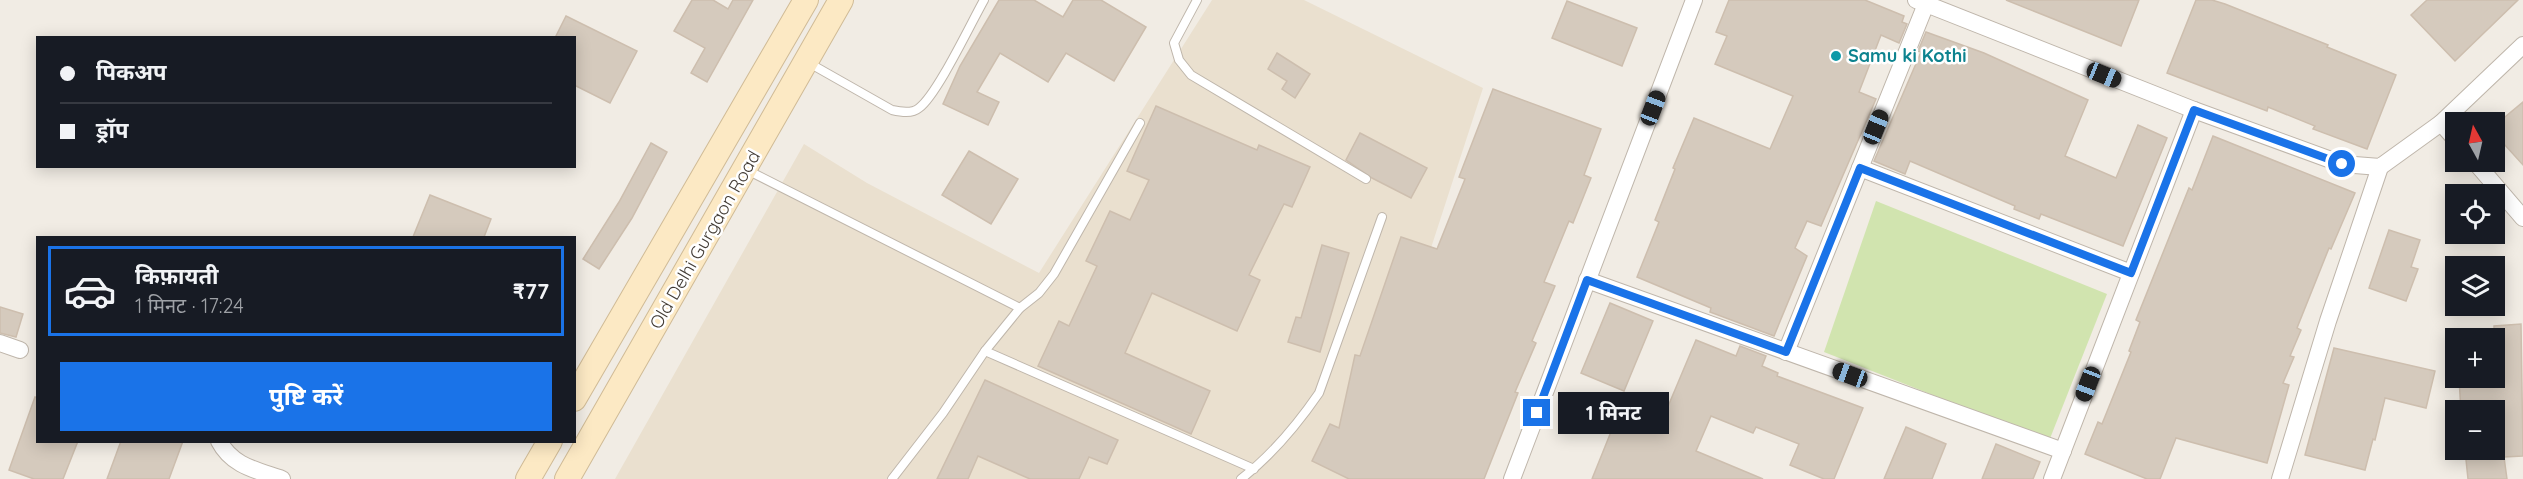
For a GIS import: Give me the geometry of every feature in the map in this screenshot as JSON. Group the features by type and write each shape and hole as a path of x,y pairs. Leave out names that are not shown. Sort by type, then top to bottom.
{"main road":[{"name":"Old Delhi Gurgaon Road","path":"576,396 806,0"},
{"name":"Old Delhi Gurgaon Road","path":"567,479 841,0"},
{"path":"528,479 549,443"}],"street":[{"path":"1512,479 1694,0"},
{"path":"1786,352 1860,168 1921,2 2194,110 2342,164 2380,167"},
{"path":"779,45 806,61"},
{"path":"2280,479 2328,321 2380,167 2441,123 2523,45"},
{"path":"2052,479 2194,110"},
{"path":"2441,123 2445,128"},
{"path":"1860,168 2131,273"},
{"path":"2484,172 2523,218"},
{"path":"1587,280 2063,451"},
{"path":"0,343 20,350"},
{"path":"220,443 224,452 238,464 282,479"}],"lane":[{"path":"806,61 892,110 905,112 918,110 931,95 984,0"},
{"path":"1183,0 1195,3 1174,44 1179,60 1191,75 1366,179"},
{"path":"892,479 943,413 985,351 1020,308 1039,292 1054,274 1140,123"},
{"path":"745,169 1020,308"},
{"path":"1241,479 1254,469 1302,418 1319,393 1382,217"},
{"path":"985,351 1254,469"}],"shaded area":[{"path":"1212,0 1304,0 1483,88 1417,291 1347,479 615,479 804,144 867,183 1039,273"}],"green space":[{"path":"1876,201 2107,294 2049,441 1824,352"}],"building":[{"path":"692,0 713,0 728,9 733,0 753,0 707,82 691,73 705,48 674,31"},
{"path":"999,0 1034,0 1063,17 1073,0 1101,0 1146,27 1114,81 1066,53 1048,82 1000,53 977,92 999,102 988,125 943,104 960,66"},
{"path":"1729,0 1865,0 1904,16 1902,22 1907,24 1899,43 1881,35 1859,92 1876,99 1821,226 1807,221 1795,248 1807,256 1774,336 1710,312 1711,308 1637,277 1659,222 1655,220 1675,169 1673,168 1694,118 1770,149 1793,96 1715,64 1727,36 1716,32"},
{"path":"2006,0 2139,0 2121,46"},
{"path":"2196,0 2212,0 2225,4 2396,75 2367,149 2313,129 2315,126 2268,107 2267,111 2167,73"},
{"path":"2427,0 2518,0 2455,61 2411,15"},
{"path":"1567,1 1637,28 1622,66 1552,38"},
{"path":"566,16 637,51 610,103 576,86 576,36 556,36"},
{"path":"1926,32 1984,53 2088,100 2065,156 2116,178 2138,125 2167,138 2123,246 2041,214 2039,219 2014,209 2015,206 1910,161 1905,174 1874,161 1921,52 1918,51"},
{"path":"1277,53 1310,74 1295,98 1282,89 1287,81 1268,69"},
{"path":"1493,89 1601,129 1584,175 1591,178 1573,223 1569,221 1544,282 1555,286 1532,341 1536,343 1515,392 1518,393 1484,479 1349,479 1312,461 1330,424 1339,428 1355,355 1360,356 1401,237 1437,249 1465,179 1459,177"},
{"path":"2523,102 2523,165 2505,145 2505,117"},
{"path":"1156,106 1257,150 1259,145 1310,167 1292,207 1284,204 1249,275 1260,280 1237,331 1152,293 1125,353 1210,391 1191,434 1038,366 1059,321 1069,326 1097,266 1086,261 1110,211 1130,220 1149,180 1127,171"},
{"path":"1360,133 1427,168 1411,198 1372,178 1346,160"},
{"path":"2213,136 2355,193 2331,249 2329,248 2297,328 2301,330 2290,356 2294,357 2283,383 2289,385 2267,463 2176,438 2160,479 2147,479 2085,454 2098,422 2102,424 2131,352 2129,351 2140,322 2136,320 2189,188 2192,190"},
{"path":"651,143 667,152 632,218 599,269 583,259 619,202"},
{"path":"969,151 1018,179 991,224 942,195"},
{"path":"430,195 491,219 484,236 413,236"},
{"path":"2389,230 2420,240 2411,267 2418,269 2406,301 2369,288"},
{"path":"1322,245 1349,253 1320,352 1288,342 1296,317 1301,318"},
{"path":"1610,303 1653,321 1624,391 1581,373"},
{"path":"0,307 23,314 16,337 0,333"},
{"path":"2521,324 2523,456 2505,457 2505,400 2460,400 2460,388 2505,388 2505,328 2494,328 2494,326"},
{"path":"1696,340 1736,356 1740,346 1766,356 1762,366 1778,373 1777,376 1863,408 1834,479 1824,479 1790,465 1799,444 1756,427 1753,433 1711,416 1696,451 1763,479 1592,479 1621,407 1661,423"},
{"path":"2334,348 2435,371 2426,408 2385,398 2365,470 2305,455"},
{"path":"985,380 1118,440 1107,464 1089,457 1079,479 1030,479 978,456 968,479 937,479"},
{"path":"36,397 36,443 77,443 63,479 34,479 9,470"},
{"path":"1906,427 1946,444 1932,479 1884,479"},
{"path":"120,443 182,443 169,479 107,479"},
{"path":"1996,444 2040,462 2033,479 1982,479"},
{"path":"2466,460 2504,460 2507,479 2468,479"}],"place":[{"name":"Samu ki Kothi","path":"1836,56"}],"route":[{"path":"1537,413 1587,280 1786,352 1860,168 2131,273 2194,110 2342,164"}]}
